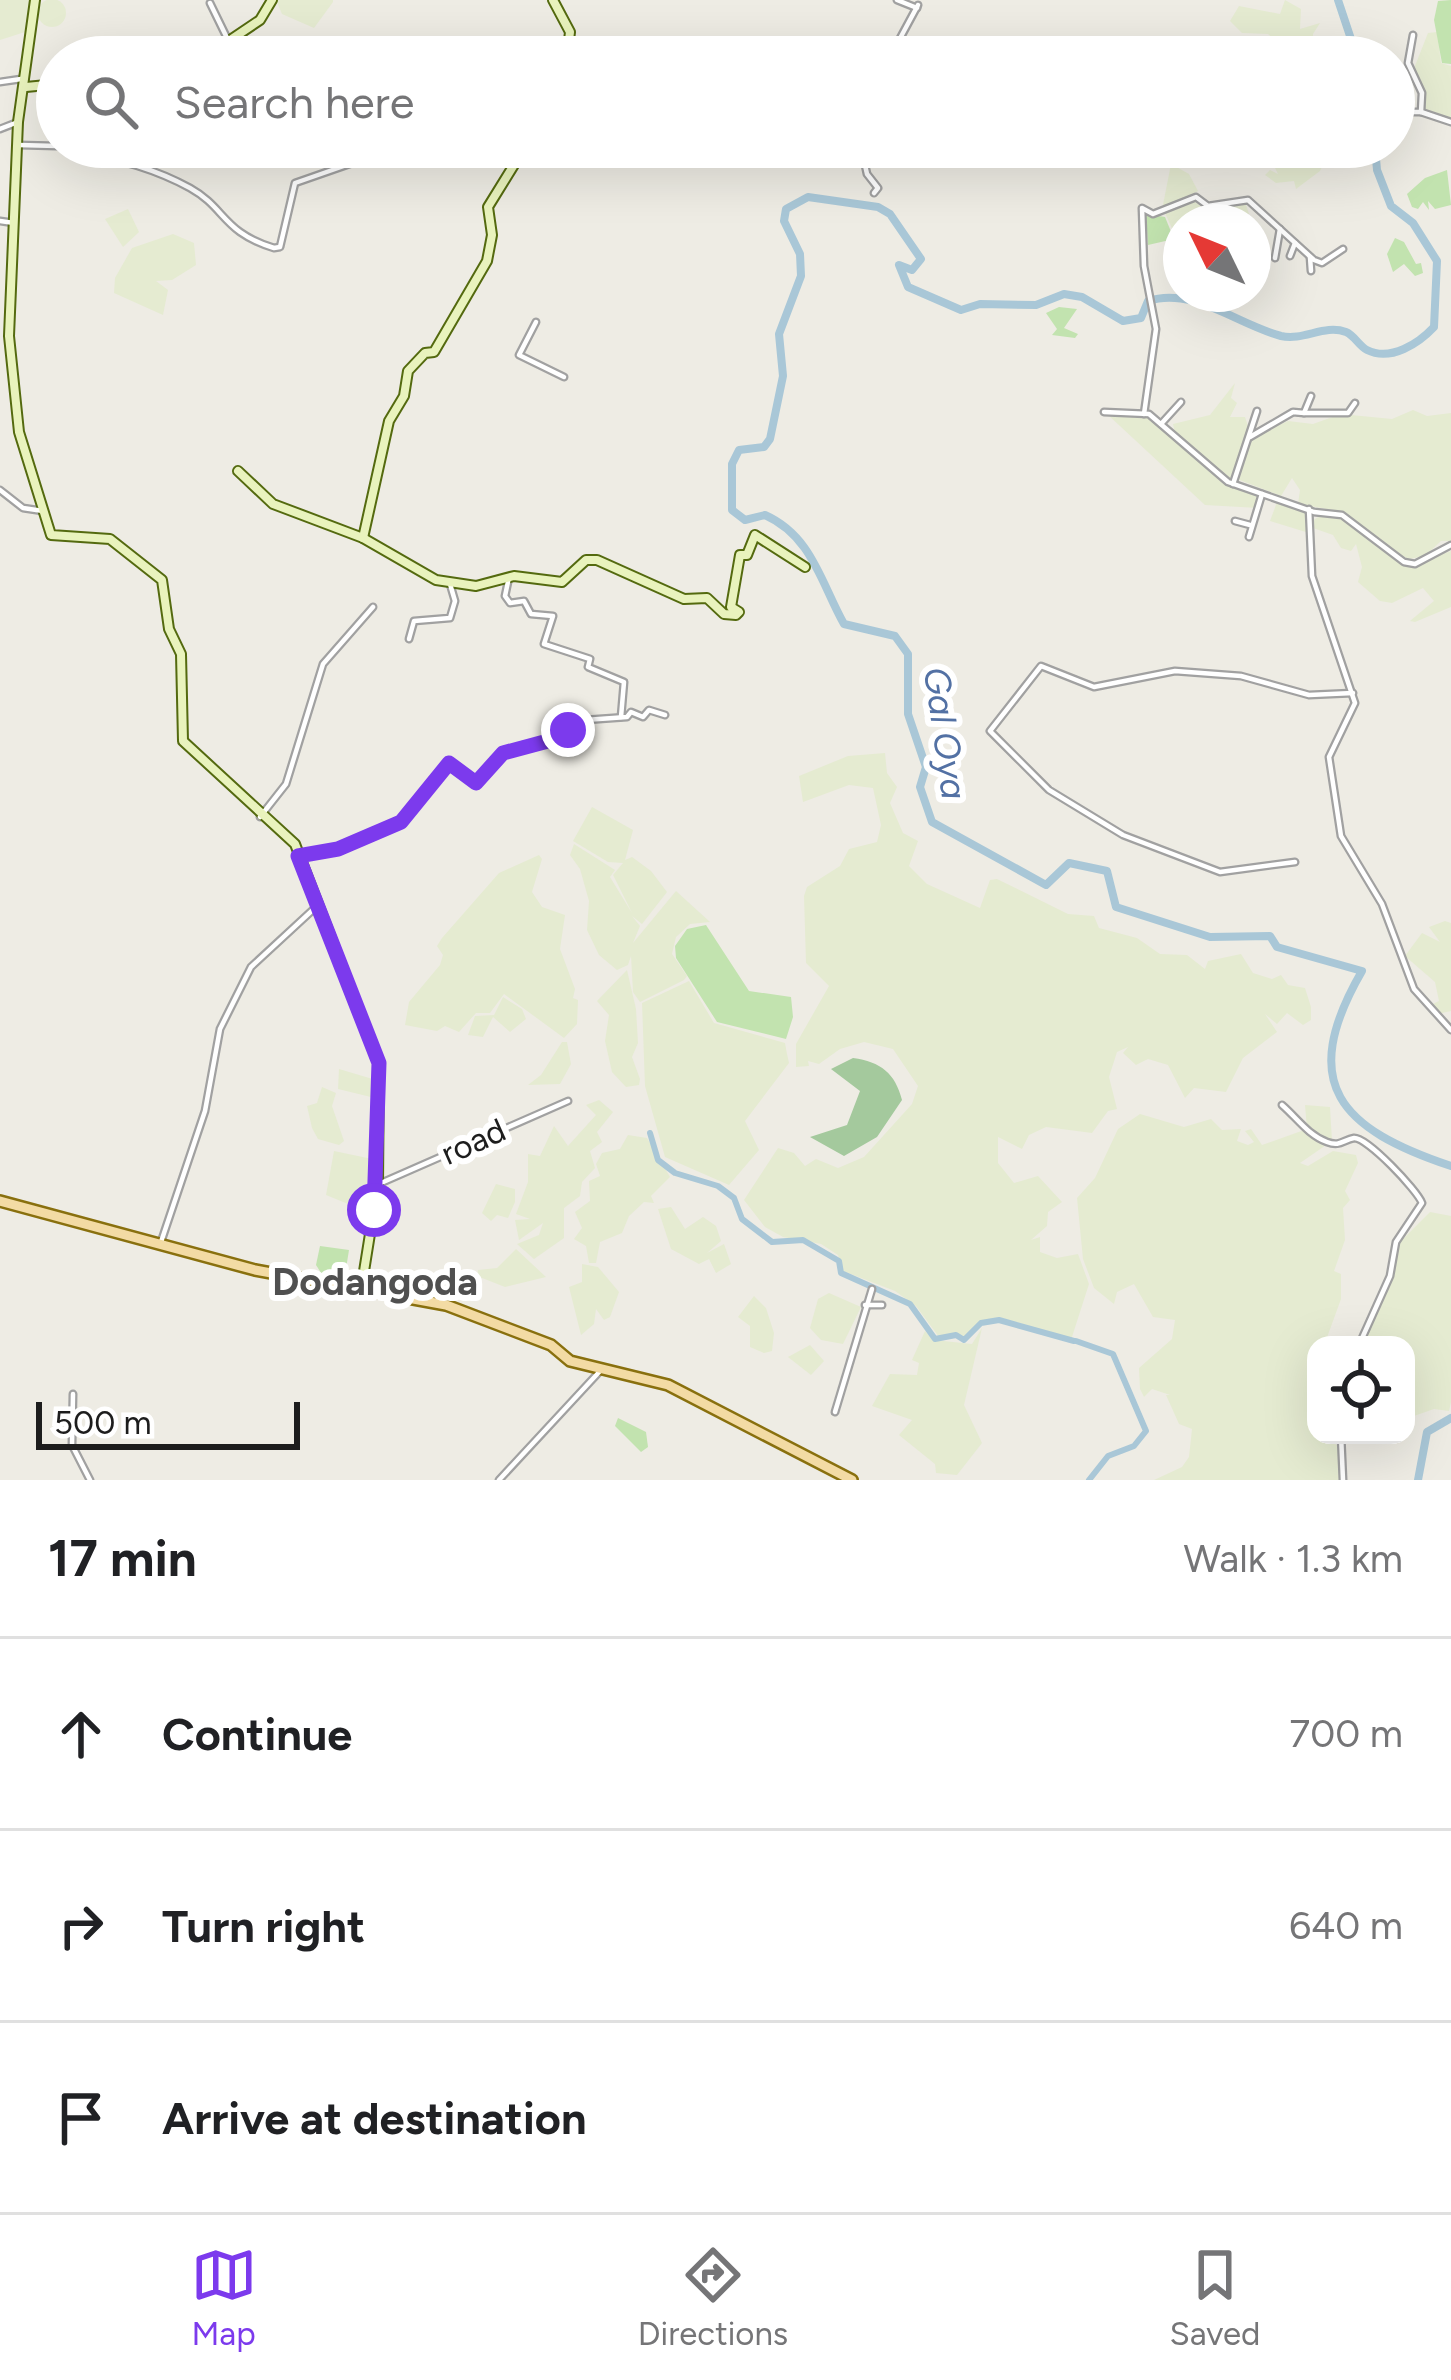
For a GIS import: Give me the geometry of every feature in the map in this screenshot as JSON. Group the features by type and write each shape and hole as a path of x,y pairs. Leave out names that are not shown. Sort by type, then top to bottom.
{"main road":[{"path":"34,0 18,122 5,346 19,432 54,537 110,539 162,580 169,629 181,654 183,742 260,817 286,833 298,856 379,1063 379,1184 361,1290"},
{"path":"235,36 262,18 272,0"},
{"path":"553,0 570,36"},
{"path":"26,84 36,84"},
{"path":"363,538 377,460 408,371 425,353 434,352 487,261 492,235 488,207 512,168"},
{"path":"238,471 273,504 363,538 424,576 451,584 489,585 509,578 562,582 586,560 597,560 684,598 707,598 724,614 736,615 740,612 731,608 740,554 747,555 755,535 805,567"},
{"path":"0,1201 255,1270 446,1305 551,1345 570,1360 668,1384 852,1480"}],"street":[{"path":"897,0 918,6 902,36"},
{"path":"210,3 228,36"},
{"path":"1415,78 1422,93 1421,112"},
{"path":"0,82 26,84"},
{"path":"1415,111 1451,122"},
{"path":"0,129 18,122"},
{"path":"19,145 36,146"},
{"path":"152,168 195,191 234,232 274,248 280,247 295,183 338,168"},
{"path":"866,168 878,188 874,194"},
{"path":"1144,414 1143,394 1155,349 1142,208 1153,214 1196,197 1208,206 1248,200 1310,257 1322,263 1343,249"},
{"path":"0,221 14,223"},
{"path":"1275,258 1280,229"},
{"path":"1290,256 1295,243"},
{"path":"1310,257 1311,271"},
{"path":"536,322 519,355 564,377"},
{"path":"1304,412 1311,396"},
{"path":"1161,424 1181,402"},
{"path":"1250,436 1293,412 1348,412 1355,403"},
{"path":"1233,484 1257,411"},
{"path":"1104,412 1144,414 1233,484 1342,515 1404,562 1425,560 1451,545"},
{"path":"0,490 22,508 43,511"},
{"path":"1249,537 1262,494"},
{"path":"1309,509 1312,575 1355,710 1329,758 1341,836 1382,904 1414,989 1451,1030"},
{"path":"1235,521 1250,525"},
{"path":"509,578 505,596 510,602 524,601 531,614 553,616 544,644 590,658 588,667 624,682 621,717"},
{"path":"409,639 414,621 450,618 455,610 451,584"},
{"path":"260,817 284,789 323,664 373,607"},
{"path":"1295,862 1220,872 1123,835 1048,790 990,731 1041,666 1094,687 1175,671 1241,676 1309,695 1353,693"},
{"path":"298,856 338,849 401,822 449,763 476,783 503,753 548,741 561,744 572,721 631,712 643,717 649,710 665,715"},
{"path":"161,1242 205,1111 220,1029 251,967 317,906"},
{"name":"road","path":"379,1184 568,1101"},
{"path":"1282,1106 1324,1141 1335,1145 1354,1138 1371,1144 1386,1167 1415,1186 1422,1203 1396,1242 1390,1276 1363,1336"},
{"path":"835,1412 872,1289"},
{"path":"865,1305 882,1305"},
{"path":"499,1480 603,1367"},
{"path":"73,1394 72,1445 90,1480"},
{"path":"1342,1444 1343,1480"}],"green space":[{"path":"52,-1 62,3 66,13 62,23 52,27 42,23 38,13 42,3"},
{"path":"0,0 32,0 25,32 0,40"},
{"path":"276,0 333,2 314,28 282,14"},
{"path":"1285,0 1301,9 1300,29 1320,23 1313,36 1270,36 1242,33 1230,21 1239,6 1280,14"},
{"path":"1451,0 1451,64 1442,63 1434,20 1438,1"},
{"path":"1437,32 1441,63 1451,66 1451,120 1423,112 1415,66 1428,33"},
{"path":"1170,168 1189,174 1198,191 1163,204"},
{"path":"1275,168 1321,168 1296,189 1294,181 1276,183 1265,175 1270,170 1278,174"},
{"path":"1447,170 1451,205 1435,209 1428,201 1429,210 1423,202 1418,209 1412,207 1407,194 1425,178"},
{"path":"128,209 139,232 123,247 105,219"},
{"path":"1146,214 1163,217 1163,242 1148,245"},
{"path":"173,234 194,243 196,265 172,280 156,281 168,290 163,315 114,293 115,278 132,248"},
{"path":"1395,238 1404,242 1416,264 1421,263 1423,273 1415,276 1404,264 1393,272 1387,254"},
{"path":"1059,307 1077,309 1064,328 1078,334 1075,338 1052,335 1057,329 1046,313"},
{"path":"1235,383 1231,398 1237,403 1230,417 1245,417 1250,432 1232,482 1175,433 1173,424 1210,415"},
{"path":"1413,410 1427,416 1451,413 1451,541 1441,541 1425,556 1409,559 1396,553 1344,512 1298,504 1300,490 1292,478 1281,496 1237,479 1251,438 1288,421 1313,424 1341,414 1392,419"},
{"path":"1106,413 1148,416 1229,484 1259,495 1258,508 1205,505"},
{"path":"1277,502 1307,512 1309,533 1270,521"},
{"path":"1323,514 1343,517 1407,567 1451,551 1451,607 1415,622 1410,621 1434,601 1423,588 1392,603 1380,601 1358,582 1362,567 1356,544 1351,551 1341,548 1333,535 1313,528 1312,521"},
{"path":"885,753 887,773 897,787 890,803 903,833 918,841 909,866 927,884 980,908 990,880 997,879 1068,914 1094,916 1099,928 1137,938 1160,954 1187,955 1205,969 1208,961 1241,954 1253,973 1272,979 1281,975 1288,985 1305,988 1311,1020 1303,1025 1287,1013 1277,1024 1265,1014 1277,1032 1243,1058 1226,1092 1194,1088 1185,1098 1168,1065 1148,1059 1136,1065 1123,1053 1128,1047 1117,1052 1109,1077 1117,1109 1108,1111 1092,1133 1046,1127 1029,1135 1022,1149 998,1137 998,1163 1014,1183 1038,1176 1062,1202 1048,1212 1047,1226 1031,1240 1040,1237 1040,1252 1057,1258 1078,1254 1089,1284 1071,1340 999,1317 978,1323 967,1338 939,1337 916,1306 895,1291 843,1271 838,1255 821,1244 783,1237 765,1227 744,1200 778,1148 794,1153 805,1166 816,1159 838,1168 864,1157 912,1104 918,1086 893,1049 864,1042 840,1049 819,1064 808,1061 809,1066 796,1067 796,1044 829,986 806,963 807,887 840,866 849,849 877,842 881,825 873,788 849,785 803,802 799,776 848,756"},
{"path":"592,807 633,830 625,860 632,857 651,871 667,892 642,924 632,916 640,926 633,943 676,891 710,922 690,924 676,937 672,954 687,976 684,980 640,1002 633,992 631,956 628,965 617,970 599,955 587,930 589,901 580,869 570,855 574,844 615,870 610,877 632,913 613,875 623,863 608,862 573,841"},
{"path":"539,855 542,859 532,892 542,907 565,915 560,949 575,989 573,998 578,1000 577,1024 564,1038 504,994 490,1013 476,1013 459,1032 445,1026 437,1031 405,1025 409,1002 440,965 443,955 437,946 442,938 499,873"},
{"path":"1451,923 1451,1011 1438,1014 1431,1005 1439,1001 1435,982 1405,956 1422,933 1440,942 1429,927"},
{"path":"706,925 749,991 791,997 793,1017 786,1039 717,1022 676,958 675,946 687,929"},
{"path":"627,970 638,1043 632,1057 640,1079 639,1085 626,1087 612,1072 605,1041 609,1015 597,1001"},
{"path":"689,981 714,1023 785,1043 789,1063 745,1121 759,1150 729,1185 665,1157 645,1086 642,1003"},
{"path":"503,997 522,1009 526,1019 510,1032 493,1017 483,1037 468,1035 475,1016 494,1015"},
{"path":"562,1042 567,1042 571,1064 560,1084 528,1085 541,1075"},
{"path":"853,1058 885,1070 902,1100 877,1137 844,1156 810,1137 847,1125 860,1091 831,1069"},
{"path":"339,1069 376,1080 375,1098 338,1089"},
{"path":"322,1087 336,1093 332,1106 344,1141 339,1145 318,1139 312,1128 307,1106 317,1103"},
{"path":"599,1100 613,1112 597,1132 602,1142 590,1151 595,1168 582,1182 580,1196 564,1208 564,1238 534,1259 517,1244 539,1235 543,1223 519,1240 515,1220 530,1219 516,1214 528,1182 528,1154 540,1156 554,1126 568,1146 596,1115 586,1105"},
{"path":"1305,1105 1330,1107 1332,1141 1300,1163 1308,1166 1333,1151 1356,1155 1358,1163 1345,1191 1350,1200 1343,1208 1345,1240 1334,1271 1341,1274 1341,1299 1328,1336 1307,1336 1307,1444 1339,1446 1343,1480 1154,1480 1182,1467 1189,1457 1192,1429 1179,1424 1166,1395 1170,1395 1152,1389 1144,1397 1140,1389 1139,1368 1172,1339 1175,1320 1153,1317 1134,1284 1117,1292 1114,1304 1094,1288 1083,1259 1077,1198 1095,1178 1118,1129 1140,1114 1184,1127 1211,1119 1222,1130 1241,1129 1237,1141 1248,1145 1254,1142 1245,1131 1251,1129 1262,1145 1307,1129"},
{"path":"628,1135 647,1138 670,1177 651,1196 654,1203 644,1202 629,1216 622,1233 600,1242 596,1263 589,1263 586,1246 574,1239 582,1228 575,1212 590,1201 589,1181 600,1176 596,1164 602,1153 620,1149"},
{"path":"334,1151 377,1160 375,1192 366,1190 358,1208 326,1195"},
{"path":"496,1184 515,1189 515,1202 508,1218 497,1215 491,1221 482,1213"},
{"path":"671,1207 685,1229 703,1217 716,1226 721,1241 707,1253 724,1244 731,1264 716,1273 709,1259 699,1264 671,1249 658,1209"},
{"path":"1430,1212 1451,1216 1449,1411 1434,1409 1415,1416 1415,1336 1365,1336 1393,1276 1399,1243"},
{"path":"320,1246 349,1250 344,1281 325,1279 316,1265"},
{"path":"516,1249 546,1277 505,1287 477,1276 478,1270 497,1268"},
{"path":"582,1264 598,1267 619,1292 610,1317 604,1320 596,1309 594,1324 581,1335 569,1287 582,1282"},
{"path":"829,1293 861,1307 843,1344 821,1340 810,1328 818,1299"},
{"path":"754,1296 766,1308 774,1333 772,1351 764,1353 750,1347 750,1326 738,1317"},
{"path":"982,1328 964,1405 982,1443 957,1475 936,1473 935,1464 899,1435 912,1420 872,1406 890,1374 917,1375 919,1363 912,1360 925,1331 934,1340 972,1344"},
{"path":"810,1345 824,1361 811,1375 788,1357"},
{"path":"618,1418 646,1432 648,1447 641,1452 615,1426"}],"waterway":[{"name":"Gal Oya","path":"1338,0 1350,36"},
{"name":"Gal Oya","path":"1377,168 1391,206 1413,223 1437,261 1434,327 1413,344 1385,354 1367,350 1346,332 1281,336 1182,299 1148,301 1141,318 1123,321 1082,297 1064,294 1036,305 980,304 961,310 908,287 899,265 912,270 921,259 890,214 878,207 808,197 786,209 784,221 800,254 801,276 779,334 783,376 770,439 764,447 739,450 732,464 732,510 745,520 765,515 781,524 814,562 844,624 895,636 908,654 908,714 926,767 920,787 932,822 1046,885 1069,863 1107,871 1116,907 1210,937 1270,936 1277,947 1362,971 1342,1011 1333,1044 1332,1073 1340,1097 1381,1136 1451,1166"},
{"path":"650,1133 658,1160 675,1173 718,1186 734,1198 742,1219 772,1242 803,1240 839,1261 841,1273 910,1304 935,1339 956,1335 964,1340 981,1323 999,1320 1074,1341"},
{"path":"1076,1341 1113,1354 1146,1431 1134,1446 1108,1456 1089,1480"},
{"name":"Gal Oya","path":"1418,1480 1427,1432 1451,1418"}],"district":[{"name":"Dodangoda","path":"375,1281"}],"route":[{"path":"374,1210 379,1184 379,1063 298,856 338,849 401,822 449,763 474,784 503,753 519,753 548,741 561,744 568,730"}]}
